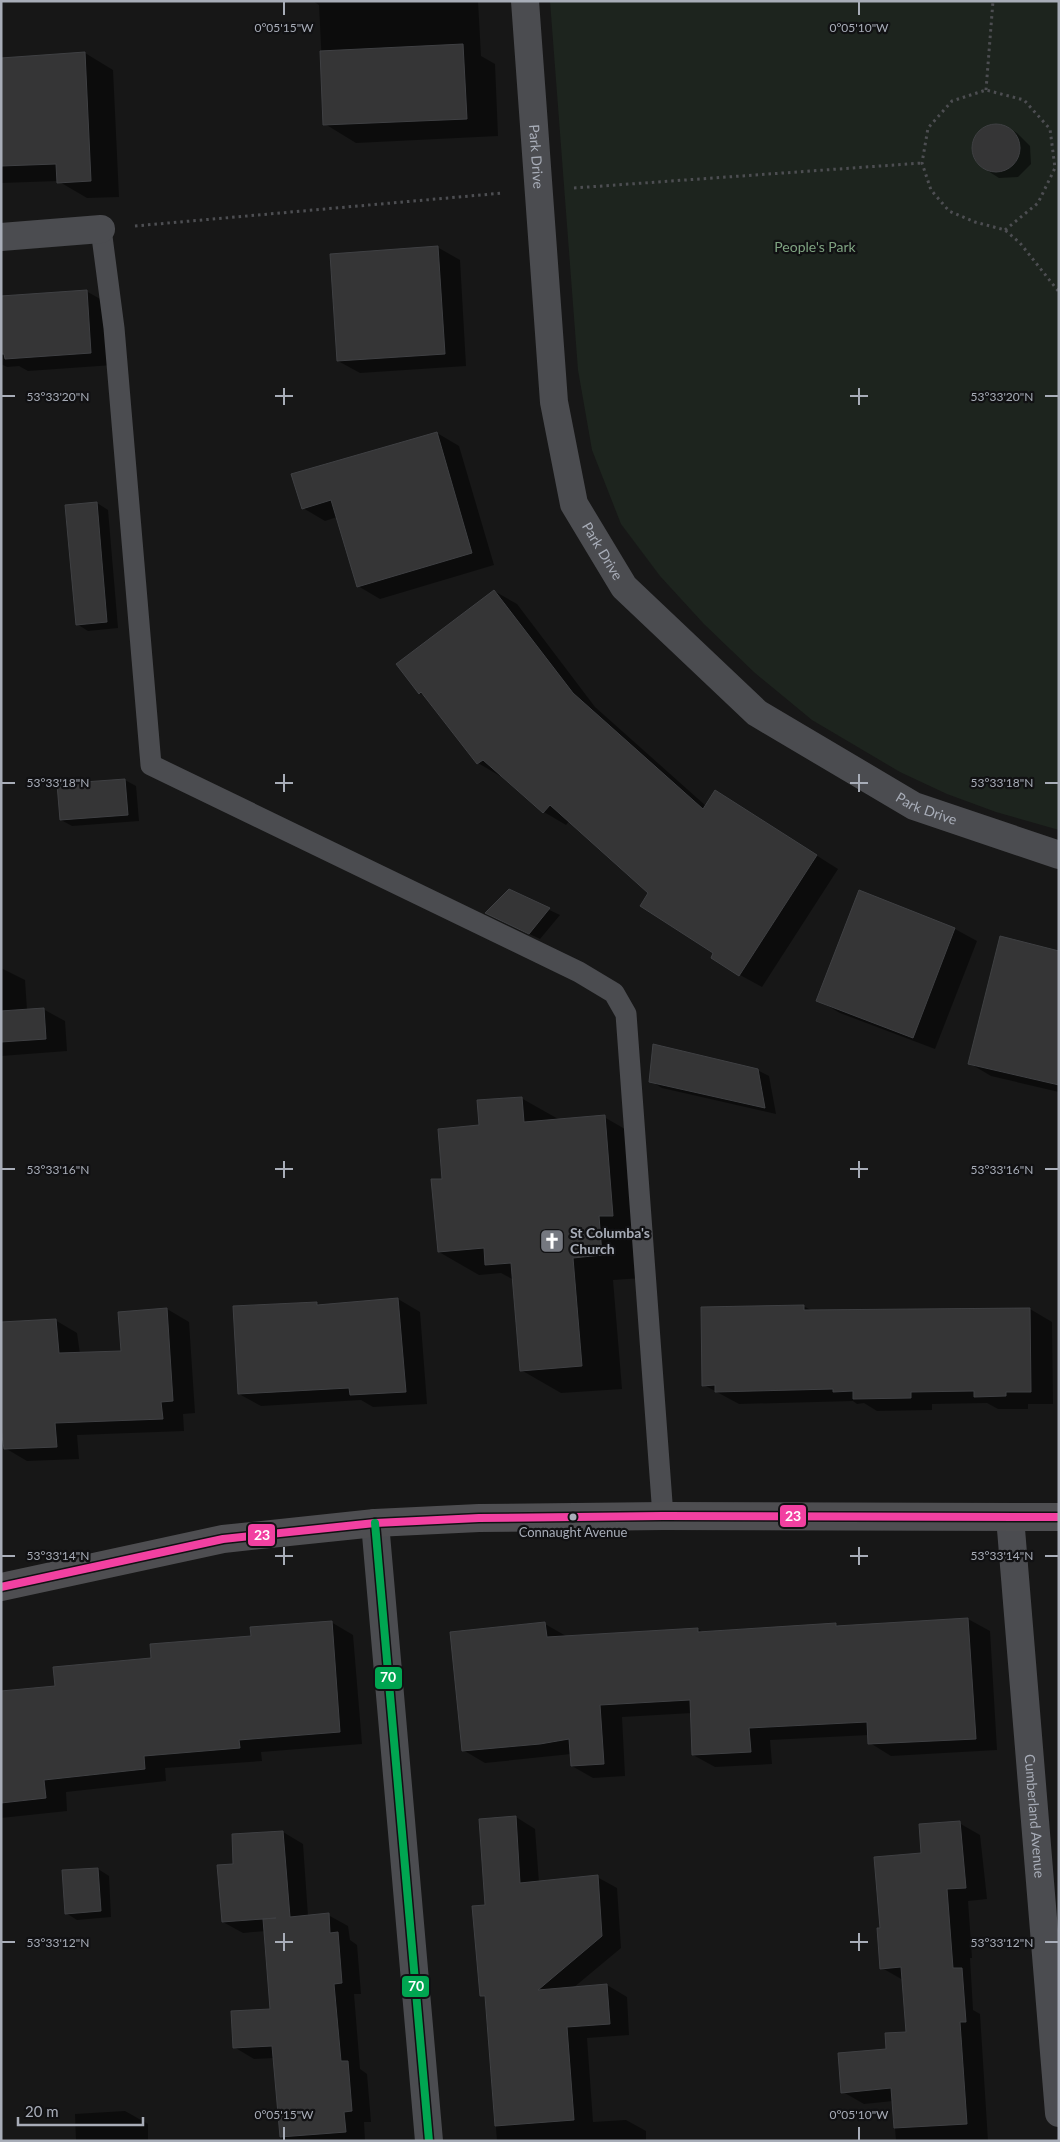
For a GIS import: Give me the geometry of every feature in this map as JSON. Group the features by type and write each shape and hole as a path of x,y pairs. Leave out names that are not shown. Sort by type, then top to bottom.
{"highway":[{"path":"1,1587 224,1539 375,1523 479,1518 663,1516 1059,1517"}],"street":[{"name":"Park Drive","path":"525,1 554,402 574,504 624,588 756,713 914,806 1059,855"},
{"path":"1,237 101,229"},
{"name":"Cumberland Avenue","path":"1010,1518 1059,2113"},
{"path":"375,1523 429,2141"}],"lane":[{"path":"101,229 114,328 151,765 570,968 614,993 626,1014 663,1516"}],"path":[{"path":"986,90 993,1"},
{"path":"1005,230 1038,203 1055,168 1050,129 1024,100 986,90 952,101 928,128 922,163 930,190 949,211 975,222 1005,230 1020,243 1059,292"},
{"path":"101,229 538,190 922,163"}],"green space":[{"name":"People's Park","path":"550,1 1059,1 1059,830 996,812 947,794 900,772 812,720 755,673 704,624 660,576 621,524 592,450 578,370"}],"building":[{"path":"463,44 467,119 323,125 320,51"},
{"path":"85,52 91,181 57,183 56,164 1,166 1,58"},
{"path":"991,124 1001,124 1013,131 1020,143 1020,153 1013,165 1001,172 991,172 983,168 976,161 972,153 972,143 976,135 983,128"},
{"path":"438,246 445,354 337,361 330,254"},
{"path":"87,290 91,353 5,359 4,354 1,354 1,296"},
{"path":"437,432 472,553 357,587 331,500 302,509 291,474"},
{"path":"97,502 107,622 76,625 65,505"},
{"path":"494,590 573,693 703,809 715,790 817,855 739,976 711,958 713,953 640,906 648,893 550,805 543,813 483,760 477,764 421,692 419,694 396,664"},
{"path":"125,779 128,815 60,820 57,784"},
{"path":"509,889 550,908 529,934 485,913"},
{"path":"859,890 955,928 913,1038 816,1001"},
{"path":"1000,936 1059,951 1059,1085 968,1064"},
{"path":"44,1008 46,1039 1,1042 1,1011"},
{"path":"653,1044 758,1069 765,1108 649,1082"},
{"path":"522,1097 524,1122 605,1115 613,1216 599,1216 602,1255 573,1258 582,1366 520,1371 511,1263 485,1265 484,1248 438,1252 431,1179 442,1179 438,1129 479,1125 477,1100"},
{"path":"398,1298 406,1392 350,1395 349,1388 238,1394 233,1306 317,1302 317,1305"},
{"path":"804,1305 804,1310 1030,1308 1031,1392 1006,1392 1006,1396 974,1397 974,1391 911,1392 911,1398 853,1399 853,1391 833,1392 833,1389 715,1392 715,1385 702,1386 701,1307"},
{"path":"167,1308 173,1401 161,1402 163,1419 55,1423 57,1447 4,1449 1,1429 1,1322 56,1319 59,1353 121,1351 118,1312"},
{"path":"968,1618 976,1739 868,1744 867,1722 749,1728 751,1752 692,1755 690,1700 600,1705 604,1764 571,1766 569,1739 540,1744 462,1751 450,1632 545,1622 547,1637 698,1628 698,1632 836,1623 836,1626"},
{"path":"332,1621 340,1732 239,1740 240,1748 144,1756 145,1769 44,1780 46,1798 1,1803 1,1691 55,1686 53,1667 151,1658 150,1644 251,1636 250,1627"},
{"path":"516,1816 520,1883 598,1875 602,1936 538,1990 607,1984 610,2024 567,2027 574,2120 495,2126 485,1996 480,1996 472,1906 485,1905 479,1819"},
{"path":"960,1821 966,1888 947,1889 953,1968 962,1968 966,2022 960,2022 967,2124 894,2128 891,2088 841,2093 838,2053 886,2049 885,2033 906,2032 901,1967 880,1969 877,1928 880,1928 874,1857 921,1853 919,1824"},
{"path":"283,1831 290,1917 329,1913 330,1933 338,1932 342,1983 334,1984 341,2061 348,2061 352,2111 344,2112 346,2132 280,2137 272,2046 233,2048 231,2011 270,2009 263,1919 276,1918 222,1922 217,1865 233,1864 232,1834"},
{"path":"98,1868 101,1911 65,1914 62,1870"}],"transit line":[{"name":"23","path":"1,1587 223,1539 375,1523 479,1518 663,1516 1059,1517"},
{"name":"70","path":"375,1523 429,2141"}],"place":[{"name":"St Columba's Church","path":"552,1241"},
{"name":"Connaught Avenue","path":"573,1517"}]}
